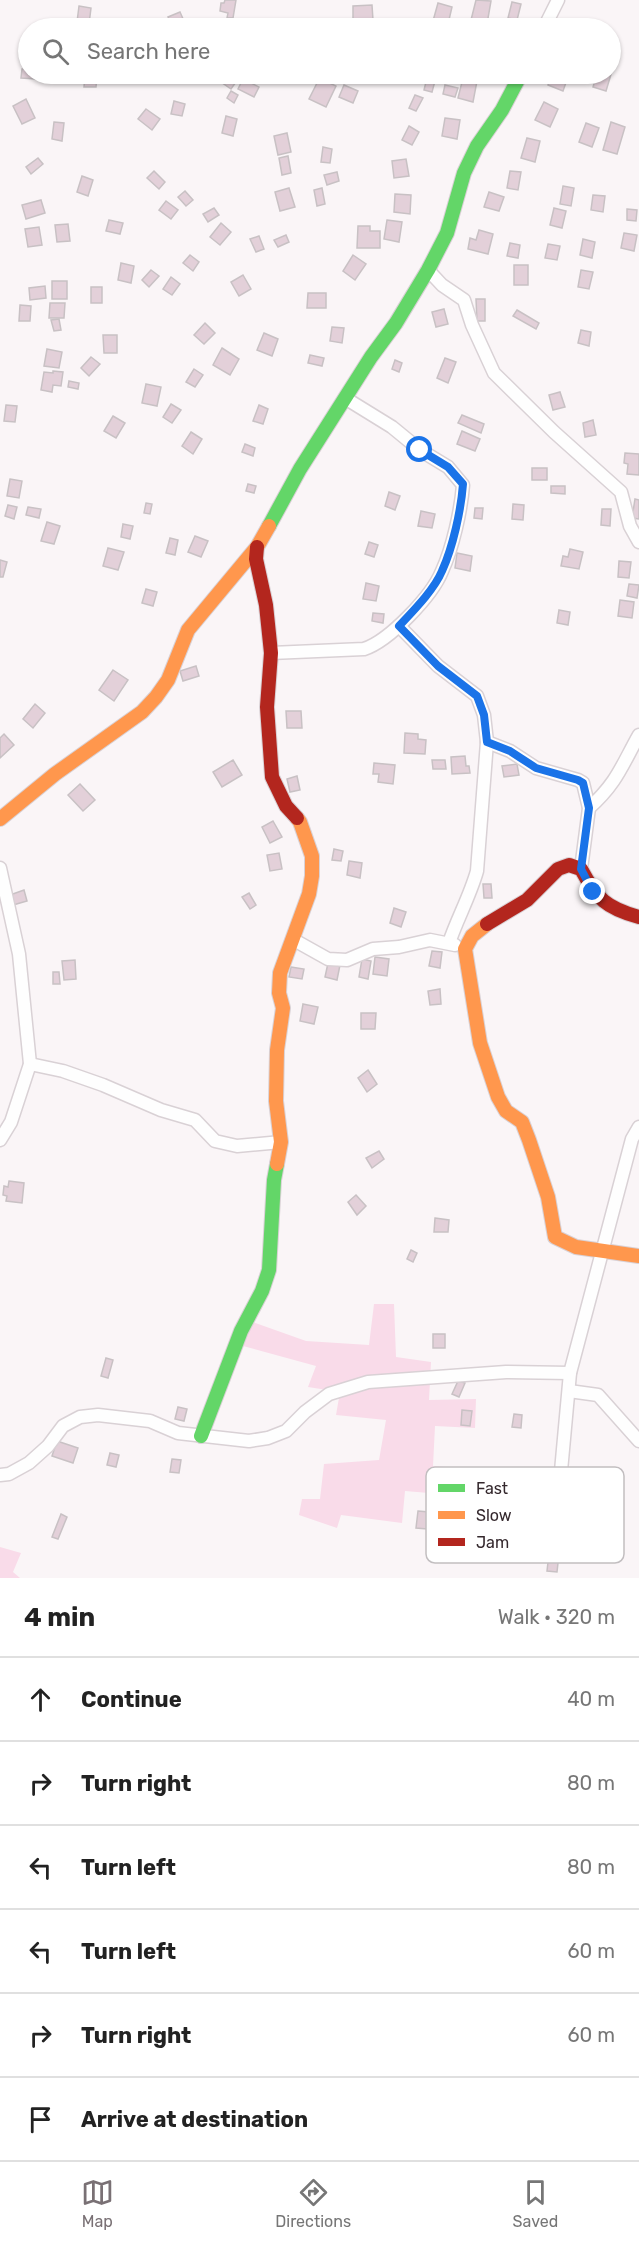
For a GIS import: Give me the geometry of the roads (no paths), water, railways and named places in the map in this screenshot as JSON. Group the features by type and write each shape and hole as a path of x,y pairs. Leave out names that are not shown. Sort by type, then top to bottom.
{"street":[{"path":"549,18 558,0"},
{"path":"0,819 55,774 142,712 168,680 188,630 257,547 300,469 428,270 447,233 464,173 477,146 502,110 516,84"},
{"path":"428,270 442,285 465,300 472,325 494,373 554,432 621,492 630,526 639,542"},
{"path":"271,653 364,649 373,646 399,626 416,608 442,573 462,500 463,484 448,467 420,450 392,427 345,398"},
{"path":"201,1436 241,1331 262,1291 269,1270 274,1180 281,1142 276,1101 277,1050 283,1008 279,993 280,973 309,894 312,856 300,822 286,806 272,777 267,741 271,653 266,605 256,559 257,547"},
{"path":"399,626 438,666 477,696 484,715 487,742 477,871 473,888 462,907 449,944"},
{"path":"589,808 604,795 621,772 639,735"},
{"path":"487,742 510,751 536,768 583,783 589,808 581,869 593,892 606,906 639,917"},
{"path":"581,869 569,865 558,869 527,900 482,927 472,936 465,949 476,1005 480,1043 498,1097 506,1111 522,1122 529,1140 548,1197 555,1237 576,1247 639,1256"},
{"path":"0,868 19,954 30,1064 11,1122 0,1140"},
{"path":"294,940 322,957 347,960 373,950 430,940 465,949"},
{"path":"30,1064 63,1071 161,1110 195,1120 215,1141 237,1146 281,1142"},
{"path":"561,1467 570,1373 632,1139 639,1127"},
{"path":"0,1475 9,1474 29,1463 48,1446 63,1426 80,1418 98,1415 150,1421 178,1433 249,1441 268,1438 286,1431 305,1412 329,1394 381,1380 506,1372 570,1373"},
{"path":"569,1391 598,1395 639,1441"}]}
